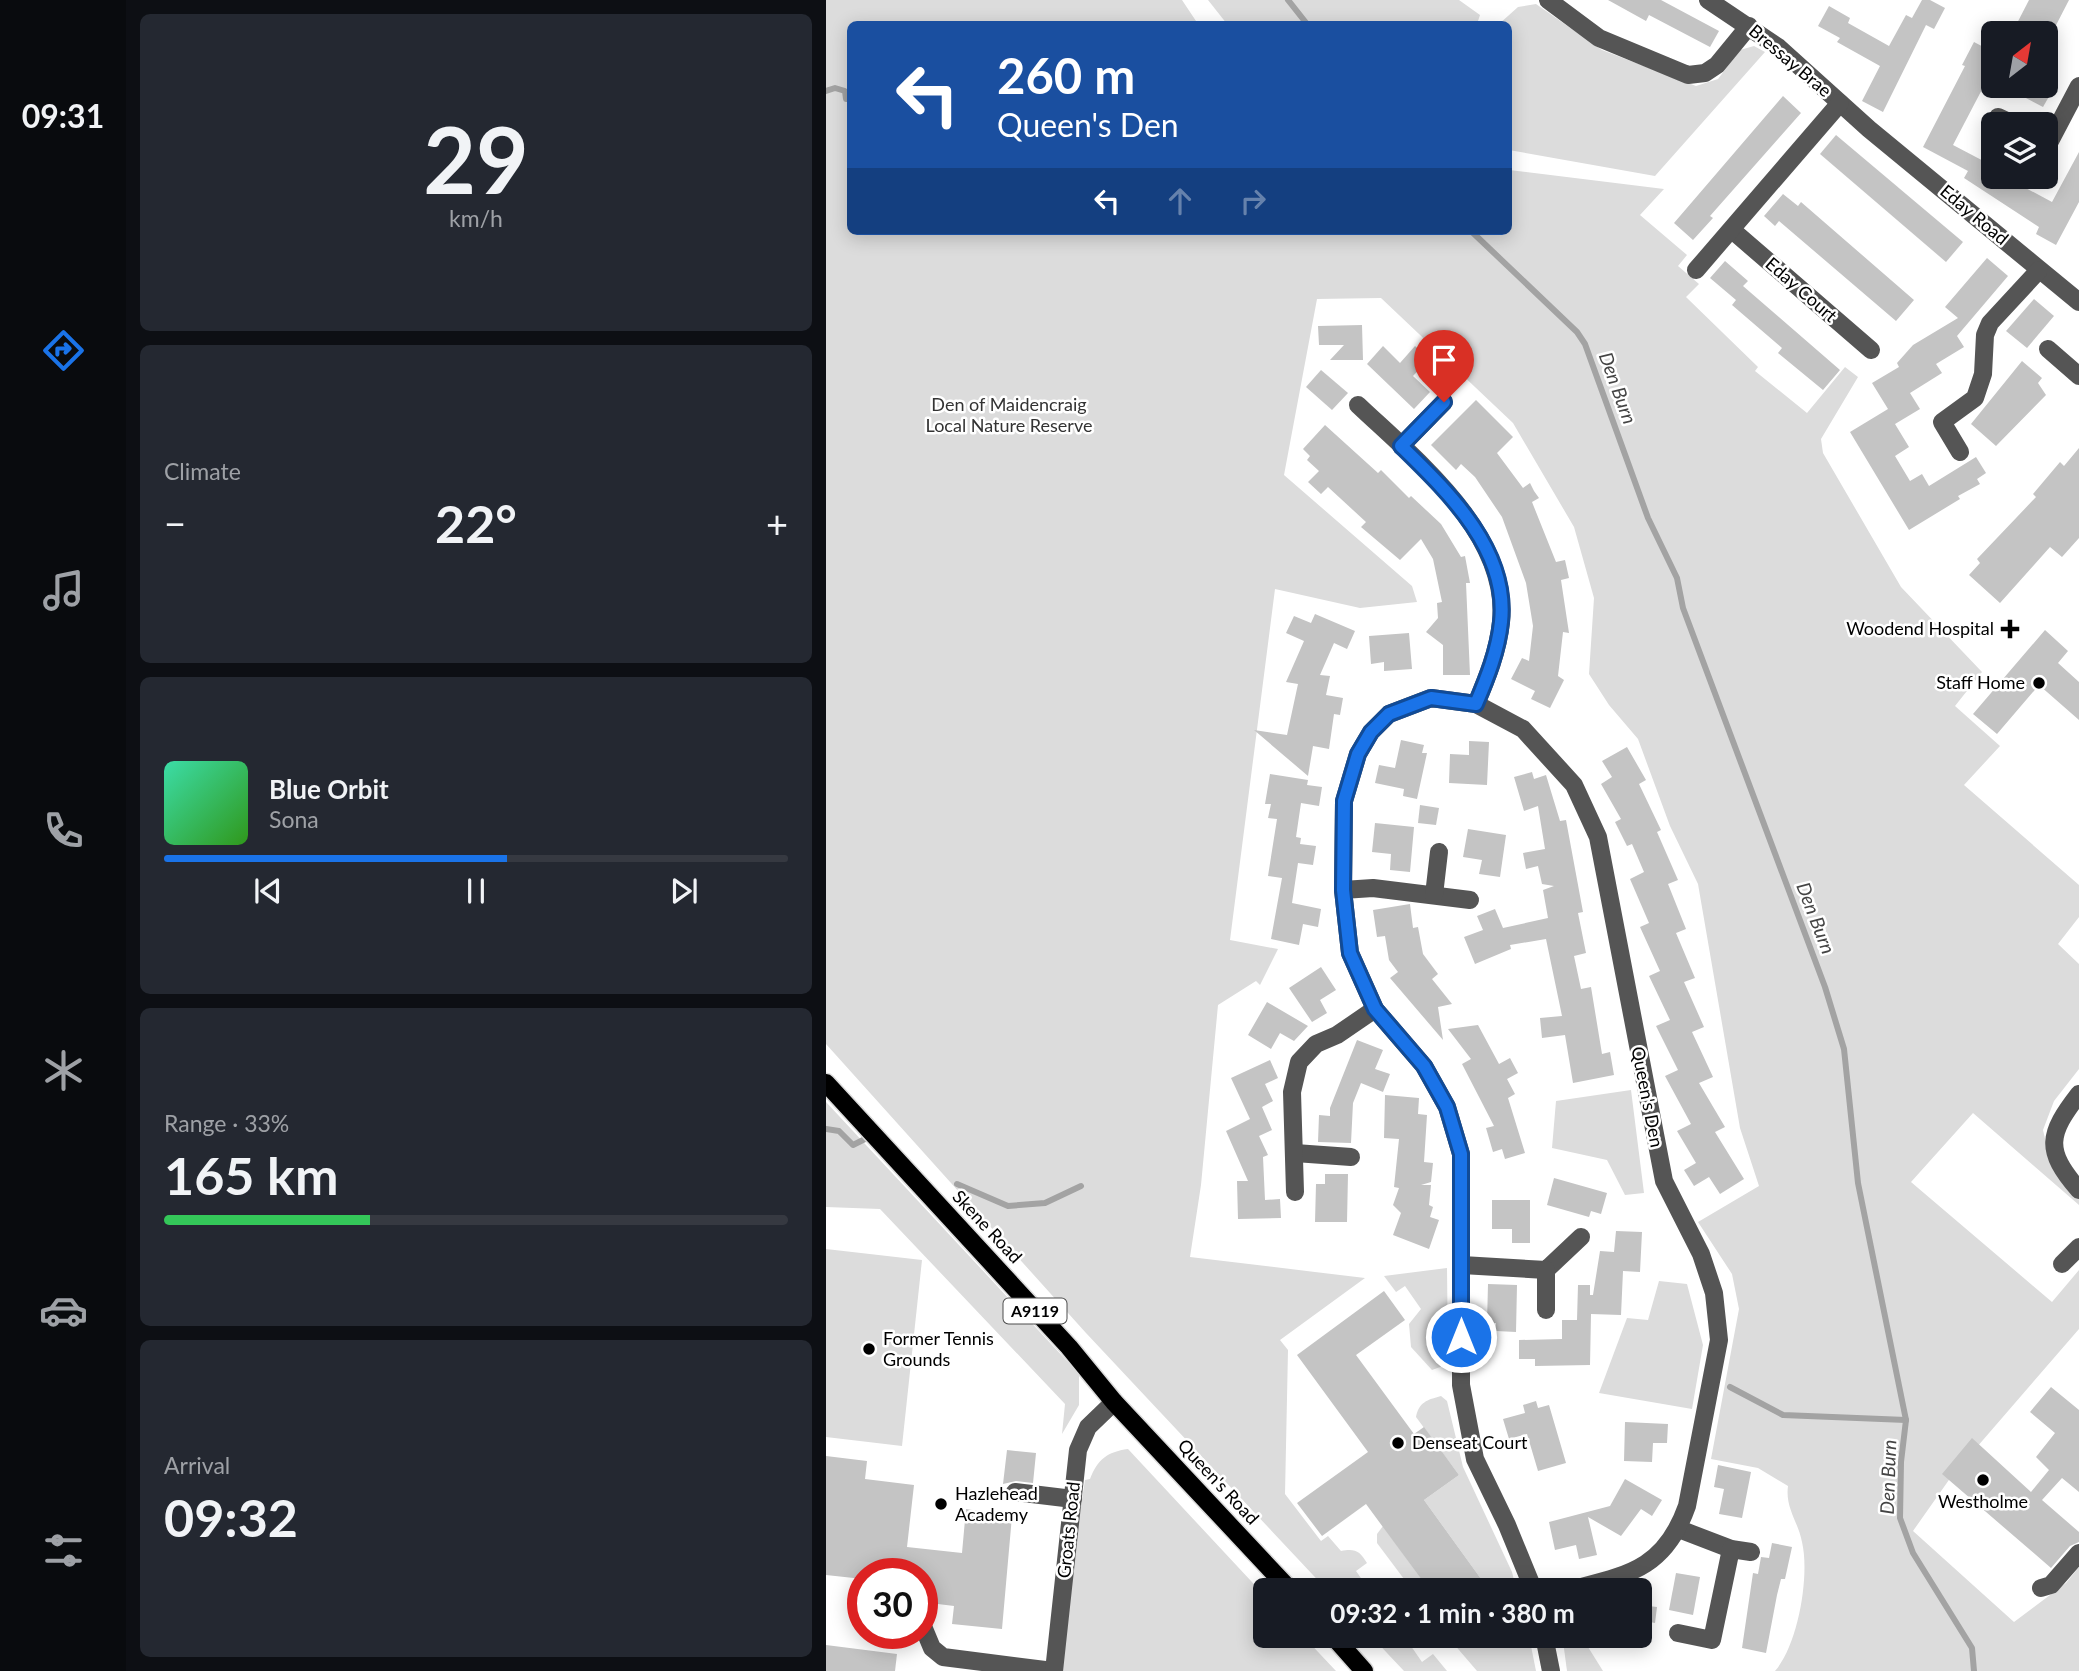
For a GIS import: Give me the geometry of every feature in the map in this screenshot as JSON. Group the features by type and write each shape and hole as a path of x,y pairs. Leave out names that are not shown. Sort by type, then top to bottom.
{"main road":[{"name":"Skene Road","path":"826,1083 1069,1348 1114,1402"},
{"name":"Queen's Road","path":"1114,1402 1279,1578"},
{"path":"1343,1648 1364,1671"}],"street":[{"path":"1548,0 1598,38 1688,75 1705,73 1717,65 1749,26"},
{"name":"Bressay Brae","path":"1708,0 1749,26 1869,129"},
{"path":"2058,126 2079,86"},
{"path":"1696,270 1840,103"},
{"name":"Eday Road","path":"1869,129 2079,302"},
{"name":"Eday Court","path":"1732,230 1871,350"},
{"path":"1960,452 1942,422 1975,398 1983,374 1985,335 1990,323 2039,270"},
{"path":"2048,349 2079,376"},
{"path":"1401,446 1444,402"},
{"path":"1358,405 1451,496 1472,525 1496,577 1502,621 1493,662 1476,704"},
{"name":"Queen's Den","path":"1529,1578 1475,1459 1461,1385 1461,1154 1447,1107 1424,1066 1375,1009 1350,953 1343,890 1344,801 1358,754 1371,732 1389,714 1431,698 1476,704 1523,729 1574,785 1598,837 1664,1181 1701,1254 1714,1293 1718,1340 1687,1506 1679,1529 1656,1559 1615,1578"},
{"path":"1434,895 1439,852"},
{"path":"1343,890 1373,888 1470,900"},
{"path":"1295,1192 1292,1092 1299,1062 1316,1044 1337,1035 1375,1009"},
{"path":"2079,1094 2058,1121 2052,1142 2059,1168 2079,1190"},
{"path":"1294,1153 1352,1157"},
{"path":"1546,1310 1546,1270 1581,1237"},
{"path":"2062,1264 2079,1247"},
{"path":"1462,1265 1546,1270"},
{"name":"Groats Road","path":"1054,1671 1078,1450 1088,1427 1114,1402"},
{"path":"1015,1492 1073,1499"},
{"path":"1679,1529 1731,1549 1751,1552"},
{"path":"1678,1633 1712,1640 1731,1549"},
{"path":"2041,1588 2051,1586 2079,1553"},
{"path":"1546,1648 1551,1671"},
{"path":"933,1649 943,1657 1054,1671"}],"green space":[{"name":"Den of Maidencraig Local Nature Reserve","path":"826,0 1182,0 1196,21 847,21 847,235 1512,235 1512,170 1664,189 1640,215 1687,255 1678,266 1699,284 1686,297 1758,367 1755,371 1807,413 1845,367 1858,377 1821,439 1823,453 1901,587 1982,672 1955,706 2000,746 1964,785 2079,885 2079,917 2058,944 2079,964 2079,1069 2054,1101 2043,1130 2051,1164 2079,1194 2079,1205 1973,1113 1911,1182 2052,1302 2079,1270 2079,1329 1951,1477 1913,1531 2014,1622 2066,1583 2079,1567 2079,1671 1775,1671 1796,1628 1803,1591 1802,1542 1788,1501 1788,1486 1758,1468 1711,1459 1739,1309 1732,1274 1698,1222 1759,1186 1740,1128 1698,884 1670,826 1638,739 1609,705 1589,674 1594,598 1574,527 1513,423 1381,298 1317,299 1284,475 1412,586 1417,602 1360,608 1275,589 1230,940 1278,949 1260,985 1256,981 1218,1005 1201,1185 1190,1257 1365,1278 1280,1340 1288,1350 1285,1494 1321,1541 1328,1536 1341,1551 1354,1550 1362,1556 1367,1563 1356,1571 1361,1578 1316,1578 1086,1333 826,1044"},
{"path":"1208,0 1459,0 1480,15 1478,21 1225,21"},
{"path":"1536,4 1602,50 1696,86 1718,79 1740,50 1754,46 1765,52 1655,176 1512,151 1512,21 1502,21 1518,7"},
{"path":"1631,1090 1644,1193 1625,1195 1607,1160 1552,1148 1556,1101"},
{"path":"826,1102 1079,1374 1079,1405 1062,1434 1065,1404 880,1209 826,1207"},
{"name":"Former Tennis Grounds","path":"826,1249 922,1260 902,1446 826,1437"},
{"path":"1447,1268 1448,1357 1443,1366 1432,1370 1411,1347 1409,1324 1421,1309 1405,1286 1396,1292 1384,1276"},
{"path":"1659,1281 1687,1284 1703,1345 1692,1409 1599,1393 1627,1318 1648,1320"},
{"path":"1441,1396 1447,1401 1463,1467 1514,1578 1480,1578 1424,1500 1459,1475 1416,1417 1424,1402"},
{"path":"1128,1449 1253,1583 1253,1648 1314,1648 1336,1671 1062,1671 1072,1563 1085,1480 1090,1479 1096,1466 1114,1452"},
{"path":"1383,1526 1421,1578 1403,1578 1377,1543 1377,1534"},
{"path":"1382,1648 1412,1648 1422,1662 1433,1654 1447,1671 1404,1671"},
{"path":"1457,1648 1531,1648 1536,1671 1477,1671"},
{"path":"1564,1648 1589,1648 1603,1671 1567,1671"}],"building":[{"path":"1608,0 1661,0 1719,31 1710,47 1649,15 1646,21"},
{"path":"1922,0 1930,0 1945,8 1934,29 1926,25 1883,112 1862,101 1880,66 1837,42 1840,38 1818,26 1829,6 1850,18 1848,23 1889,46 1906,15 1912,18"},
{"path":"2029,0 2069,0 2058,21 2018,21"},
{"path":"1974,42 1981,46 1981,91 1953,145 1981,160 1981,189 2028,189 2052,202 2079,152 2079,202 2056,245 2036,234 2039,227 1964,178 1968,171 1923,147 1965,66 1962,65"},
{"path":"1783,96 1801,113 1710,216 1713,218 1693,240 1674,223"},
{"path":"2026,98 2048,98 2043,107"},
{"path":"1836,135 1963,242 1946,262 1820,154"},
{"path":"1783,194 1798,206 1801,202 1914,300 1896,321 1779,221 1775,226 1764,216"},
{"path":"1987,258 2008,276 1957,336 1964,347 1936,364 1942,373 1910,393 1920,409 1895,424 1909,447 1895,456 1910,481 1922,474 1929,486 1976,457 1986,473 1977,479 1980,484 1958,496 1960,499 1909,530 1850,432 1888,409 1872,383 1899,367 1897,363 1913,345 1958,318 1945,307"},
{"path":"1725,261 1748,281 1743,286 1840,370 1823,390 1778,353 1782,348 1732,305 1736,300 1710,278"},
{"path":"2034,299 2054,316 2027,348 2006,331"},
{"path":"1362,325 1363,360 1330,360 1344,345 1319,345 1318,326"},
{"path":"1383,346 1400,363 1415,346 1429,359 1413,376 1430,392 1414,409 1367,364"},
{"path":"2022,361 2042,378 2038,383 2046,395 1996,446 1971,424"},
{"path":"1321,370 1348,393 1332,410 1306,387"},
{"path":"1476,400 1513,437 1497,453 1523,488 1530,483 1539,498 1532,502 1556,562 1565,560 1569,578 1561,580 1569,633 1563,632 1558,676 1564,680 1550,708 1531,699 1535,691 1511,679 1522,658 1529,661 1533,626 1526,583 1502,517 1475,477 1461,464 1456,470 1431,445"},
{"path":"1325,425 1378,473 1381,470 1441,524 1461,557 1465,556 1470,583 1466,583 1470,675 1443,675 1443,645 1426,632 1438,618 1437,603 1442,602 1433,559 1421,539 1400,560 1361,527 1366,522 1328,487 1321,494 1308,482 1319,471 1307,460 1310,456 1303,449"},
{"path":"2079,448 2079,538 2062,557 2050,547 2000,603 1969,575 1980,563 1977,559 2036,497 2033,494 2060,462 2064,466"},
{"path":"1315,614 1355,631 1347,649 1334,643 1320,675 1330,676 1326,695 1343,698 1340,715 1334,714 1329,749 1313,746 1308,776 1254,730 1287,735 1298,684 1286,682 1304,641 1286,633 1294,616 1311,623"},
{"name":"Staff Home","path":"2045,630 2068,651 2058,663 2079,682 2079,720 2039,685 1997,734 1973,714"},
{"path":"1409,633 1412,669 1384,671 1384,662 1371,664 1369,636"},
{"path":"1401,740 1424,745 1422,753 1427,753 1417,799 1403,796 1404,789 1375,783 1379,765 1395,768"},
{"path":"1469,741 1489,742 1487,785 1449,783 1450,754 1469,755"},
{"path":"1627,747 1646,780 1639,784 1661,830 1657,832 1678,880 1668,884 1686,929 1676,933 1695,978 1684,982 1704,1027 1692,1032 1713,1077 1699,1083 1725,1127 1715,1132 1744,1179 1720,1194 1709,1177 1694,1186 1684,1170 1696,1163 1677,1131 1691,1124 1665,1076 1678,1070 1656,1026 1670,1020 1649,976 1660,971 1640,927 1649,923 1630,879 1644,872 1632,844 1627,846 1615,822 1621,819 1601,784 1612,777 1602,761"},
{"path":"1532,772 1534,779 1546,775 1560,821 1566,820 1583,912 1578,913 1586,953 1574,956 1581,989 1591,987 1602,1054 1610,1052 1614,1075 1573,1083 1565,1035 1542,1038 1540,1018 1562,1016 1546,939 1510,945 1511,949 1475,964 1464,937 1483,930 1477,916 1495,909 1503,928 1548,918 1543,890 1554,886 1542,884 1538,866 1526,869 1523,853 1545,849 1538,806 1524,811 1514,777"},
{"path":"1270,774 1308,780 1307,785 1322,787 1319,806 1301,803 1296,837 1301,838 1300,844 1316,846 1313,865 1298,863 1292,903 1321,909 1318,927 1303,924 1299,945 1271,939 1282,878 1268,876 1277,819 1268,818 1271,804 1265,804"},
{"path":"1420,805 1439,808 1436,825 1418,823"},
{"path":"1375,823 1414,827 1410,872 1390,870 1391,854 1372,852"},
{"path":"1468,829 1506,835 1500,877 1479,874 1482,860 1463,857"},
{"path":"1410,904 1413,928 1418,927 1423,954 1438,974 1432,979 1452,1004 1438,1007 1443,1040 1390,978 1398,972 1389,960 1385,936 1377,937 1373,910"},
{"path":"1321,967 1336,990 1320,1000 1327,1013 1312,1022 1289,988"},
{"path":"1267,1002 1308,1026 1294,1041 1280,1033 1271,1049 1248,1035"},
{"path":"1478,1025 1499,1064 1510,1058 1518,1073 1507,1079 1515,1094 1508,1098 1525,1153 1505,1159 1502,1149 1493,1152 1486,1128 1494,1126 1462,1064 1471,1059 1448,1029"},
{"path":"1357,1040 1383,1050 1375,1069 1390,1074 1383,1092 1361,1083 1353,1103 1351,1143 1318,1142 1319,1115 1330,1116 1330,1108"},
{"path":"1270,1060 1278,1078 1265,1084 1273,1101 1262,1107 1272,1130 1259,1136 1268,1155 1263,1157 1265,1200 1280,1199 1281,1218 1238,1219 1237,1181 1248,1181 1226,1131 1250,1119 1231,1078"},
{"path":"1385,1095 1419,1098 1418,1114 1427,1115 1424,1162 1433,1163 1431,1182 1421,1185 1431,1185 1429,1205 1433,1207 1430,1217 1439,1220 1429,1249 1393,1235 1401,1213 1393,1205 1399,1188 1394,1187 1399,1139 1384,1138"},
{"path":"1325,1174 1348,1174 1347,1222 1315,1222 1316,1184 1325,1184"},
{"path":"1554,1178 1607,1193 1601,1214 1591,1211 1589,1217 1547,1205"},
{"path":"1492,1200 1530,1200 1530,1243 1512,1243 1512,1229 1492,1229"},
{"path":"1616,1231 1642,1232 1640,1272 1623,1271 1621,1315 1591,1314 1590,1365 1535,1366 1535,1359 1519,1359 1519,1340 1562,1339 1562,1320 1577,1320 1578,1285 1590,1285 1590,1295 1593,1295 1600,1251 1614,1252"},
{"path":"1488,1284 1517,1285 1516,1332 1496,1331 1496,1323 1487,1323"},
{"name":"Denseat Court","path":"1384,1291 1405,1320 1356,1355 1414,1434 1424,1427 1459,1475 1424,1500 1480,1578 1420,1578 1366,1504 1322,1536 1297,1503 1368,1452 1297,1355"},
{"name":"Westholme","path":"2051,1387 2079,1410 2079,1492 2062,1478 2042,1500 2079,1532 2079,1542 2070,1546 2051,1568 1942,1474 1972,1438 2031,1492 2049,1470 2036,1457 2055,1433 2030,1412"},
{"path":"1536,1401 1538,1408 1549,1405 1566,1463 1538,1471 1527,1434 1509,1439 1503,1419 1525,1413 1523,1405"},
{"path":"1625,1422 1668,1424 1667,1443 1653,1443 1652,1462 1624,1461"},
{"path":"1007,1450 1036,1453 1033,1483 1016,1481 1003,1484"},
{"path":"826,1456 867,1461 865,1479 914,1485 907,1547 962,1553 966,1509 1012,1516 1002,1629 952,1624 954,1606 938,1604 938,1558 847,1558 847,1577 826,1575"},
{"path":"1718,1465 1751,1472 1742,1518 1719,1514 1724,1489 1714,1487"},
{"path":"1625,1479 1662,1500 1652,1516 1641,1509 1621,1536 1588,1517 1597,1555 1579,1559 1576,1545 1555,1550 1549,1522 1610,1506"},
{"path":"1772,1543 1792,1547 1785,1579 1781,1579 1777,1595 1766,1653 1742,1648 1753,1573 1758,1574 1761,1557 1769,1558"},
{"path":"1676,1573 1700,1577 1693,1615 1669,1610"},
{"path":"1652,1606 1657,1607 1655,1623 1652,1622"},
{"path":"826,1645 897,1654 895,1671 826,1671"}],"waterway":[{"path":"1288,0 1305,21"},
{"name":"Den Burn","path":"826,91 835,88 845,91 847,98"},
{"name":"Den Burn","path":"1475,235 1577,332 1585,344 1648,518 1677,578 1683,608 1825,987 1844,1049 1858,1183 1906,1420 1901,1462 1900,1518 1913,1553 1972,1648 1974,1671"},
{"path":"826,1129 839,1131 853,1145 865,1139"},
{"path":"957,1184 1008,1206 1045,1203 1081,1186"},
{"path":"1730,1387 1783,1415 1906,1420"}],"place":[{"name":"Woodend Hospital","path":"2010,629"},
{"name":"Staff Home","path":"2039,683"},
{"name":"Former Tennis Grounds","path":"869,1349"},
{"name":"Denseat Court","path":"1398,1443"},
{"name":"Westholme","path":"1983,1480"},
{"name":"Hazlehead Academy","path":"941,1504"}],"route":[{"path":"1444,402 1401,446 1451,496 1479,534 1496,577 1502,621 1493,662 1476,704 1431,698 1409,704 1389,714 1371,732 1358,754 1344,801 1343,890 1350,953 1375,1009 1424,1066 1447,1107 1461,1154 1461,1337"}]}
